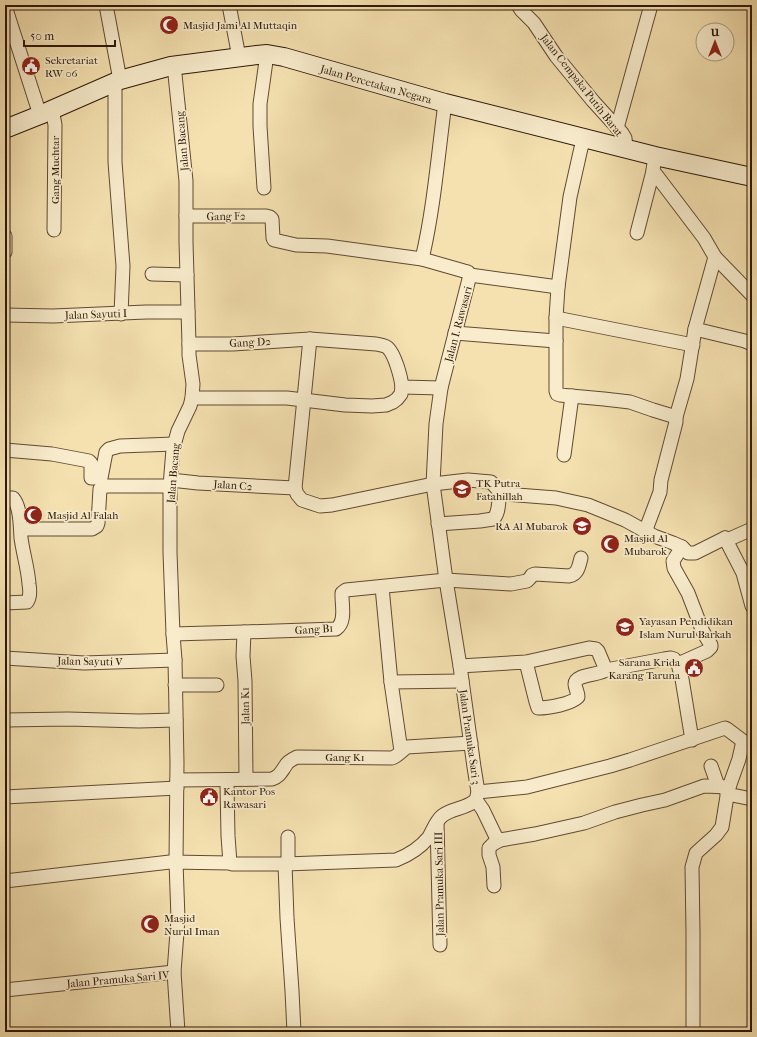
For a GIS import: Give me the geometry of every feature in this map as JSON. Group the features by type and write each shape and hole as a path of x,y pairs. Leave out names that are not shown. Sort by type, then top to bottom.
{"main road":[{"name":"Jalan Percetakan Negara","path":"5,129 118,81 174,65 267,54 284,57 445,103 626,149 654,164 752,176"}],"street":[{"path":"106,5 118,81 115,162 124,266 121,314"},
{"path":"229,5 239,57"},
{"name":"Jalan Cempaka Putih Barat","path":"518,5 534,23 556,56 617,128 624,138 626,149"},
{"path":"617,128 651,5"},
{"name":"Gang Muchtar","path":"5,6 46,112 55,125 54,230"},
{"path":"264,188 260,104 267,54"},
{"name":"Jalan Bacang","path":"174,65 185,162 189,355 193,384 190,406 178,431 174,444 170,483 170,552 176,686 177,784 176,862 178,919 174,972"},
{"path":"422,259 428,234 435,188 445,103"},
{"path":"585,138 581,148 570,196 558,287 556,318 556,391 557,394 560,395 630,402 676,416"},
{"path":"637,233 654,164"},
{"path":"654,164 704,238 715,257 752,295"},
{"name":"Gang F2","path":"186,216 266,216"},
{"name":"Jalan I. Rawasari","path":"266,216 270,217 272,220 274,240 296,245 326,246 422,259 468,272 470,275 441,388 436,424 433,484"},
{"path":"5,236 5,252"},
{"path":"646,532 660,492 661,480 676,422 676,416 687,379 695,329 715,257"},
{"path":"152,274 187,275"},
{"path":"470,275 558,287"},
{"name":"Jalan Sayuti I","path":"5,315 53,316 146,312 188,312"},
{"path":"556,318 693,345"},
{"path":"695,329 752,344"},
{"path":"455,333 556,341"},
{"path":"310,339 295,488 297,494 302,500 320,506 332,505 433,484 468,480 491,482 500,492 506,494 556,498 588,505 624,520 654,536 682,547 688,552 695,553 724,538 727,540 752,529"},
{"name":"Gang D2","path":"189,344 232,344 310,339 376,344 388,348 394,359 402,387"},
{"path":"192,398 287,398 355,406 386,405 397,399 402,387 441,388"},
{"path":"564,455 572,396"},
{"path":"21,529 95,528 98,523 101,483 106,452 109,449 120,446 174,444"},
{"path":"5,450 52,454 89,462 91,463 91,478 101,483"},
{"name":"Jalan C2","path":"101,483 106,486 198,483 295,488"},
{"name":"Jalan Pramuka Sari 3","path":"286,864 396,860 407,856 422,844 440,817 445,813 471,805 477,796 471,743 433,484"},
{"path":"438,524 480,522 494,519 497,513 500,492"},
{"path":"5,498 14,500 20,521 29,584 29,601 26,603 5,603"},
{"path":"724,538 743,573 752,606"},
{"path":"678,664 707,651 711,647 703,632 688,593 674,568 673,561 682,547"},
{"name":"Gang B1","path":"173,634 336,629 340,626 342,621 342,593 346,590 446,580 511,584 527,581 533,574 569,576 574,574 577,570 581,558"},
{"path":"382,587 391,682 401,751"},
{"name":"Jalan K1","path":"244,632 243,656 245,681 246,779"},
{"path":"460,666 526,662 589,648 596,649 598,651 606,670"},
{"name":"Jalan Sayuti V","path":"5,658 84,662 175,660"},
{"path":"526,662 538,708 547,708 573,701 578,697 575,686 576,681 587,675 671,658 674,659 678,664 682,679 692,740"},
{"path":"391,682 462,681"},
{"path":"176,686 217,685"},
{"path":"5,720 176,720"},
{"path":"500,840 496,837 477,796 526,787 630,760 725,728 748,738 725,789 722,827 716,835 696,853 692,867 693,1032"},
{"name":"Gang K1","path":"225,780 272,779 281,773 286,763 297,757 392,758 397,756 407,746 471,743"},
{"path":"711,766 725,789"},
{"path":"5,797 223,779 227,784 230,863"},
{"path":"494,886 493,867 489,855 489,848 500,840 584,823 615,812 665,800 704,786 725,789 752,799"},
{"name":"Jalan Pramuka Sari III","path":"437,823 440,945"},
{"path":"288,837 286,864 287,918 294,1032"},
{"path":"5,881 176,862 286,864"},
{"name":"Jalan Pramuka Sari IV","path":"5,990 174,972 178,1032"}],"place":[{"name":"Masjid Jami Al Muttaqin","path":"169,25"},
{"name":"Sekretariat RW 06","path":"31,66"},
{"name":"TK Putra Fatahillah","path":"462,489"},
{"name":"Masjid Al Falah","path":"33,515"},
{"name":"RA Al Mubarok","path":"582,526"},
{"name":"Masjid Al Mubarok","path":"610,544"},
{"name":"Yayasan Pendidikan Islam Nurul Barkah","path":"625,627"},
{"name":"Sarana Krida Karang Taruna","path":"694,668"},
{"name":"Kantor Pos Rawasari","path":"209,797"},
{"name":"Masjid Nurul Iman","path":"150,924"}]}
